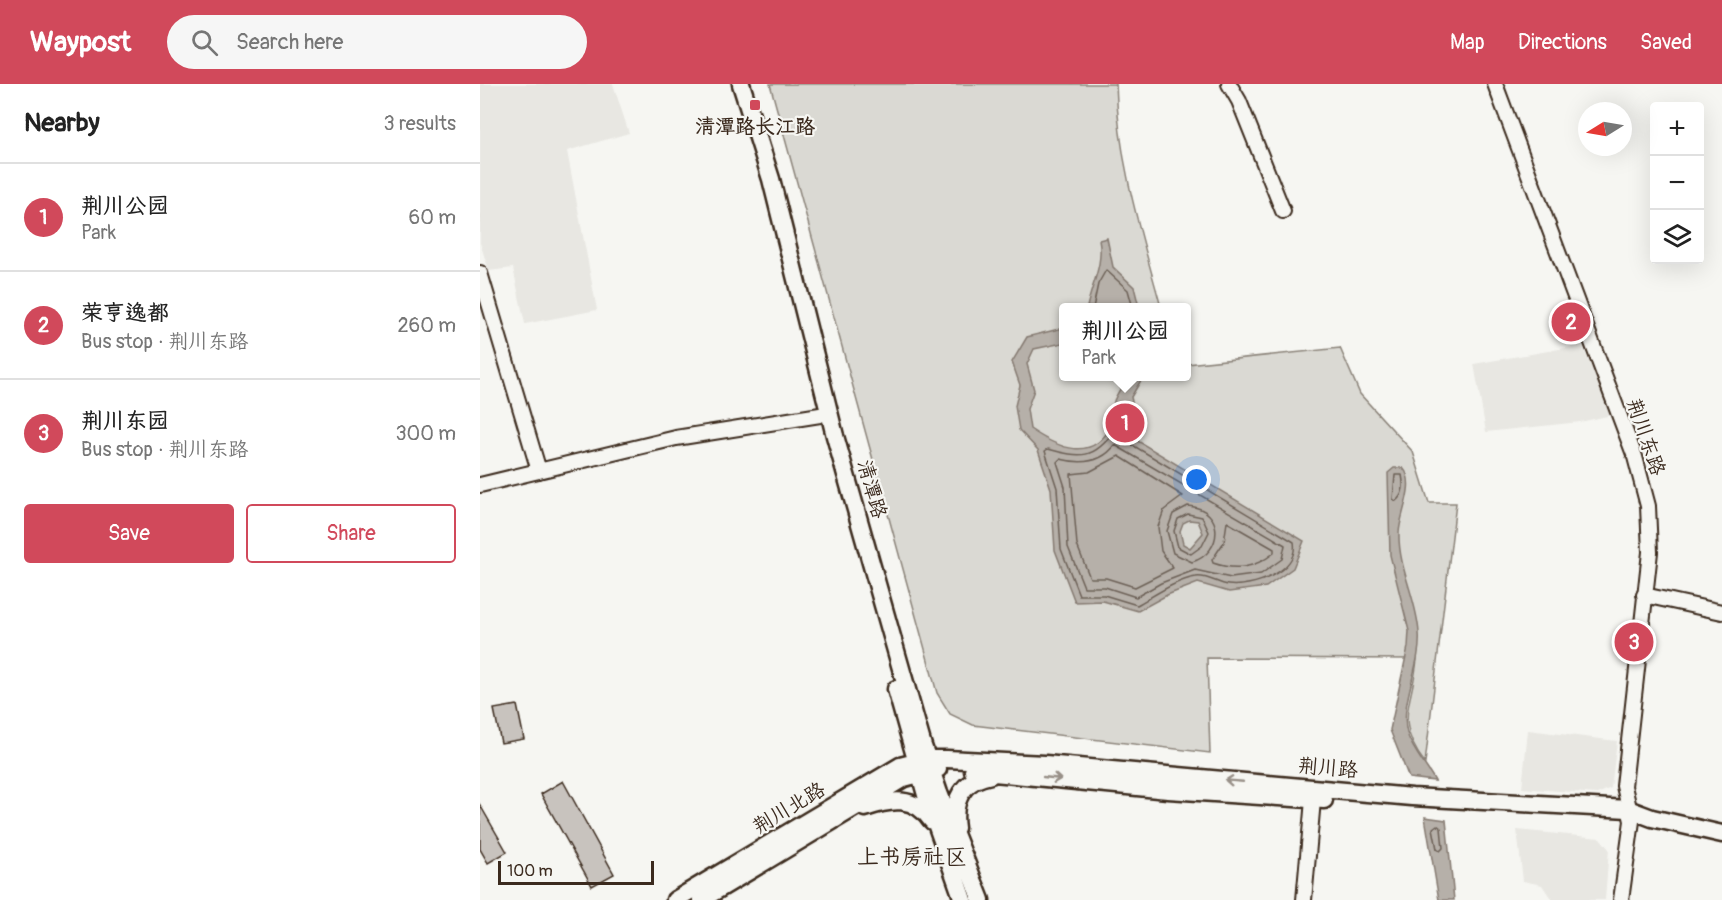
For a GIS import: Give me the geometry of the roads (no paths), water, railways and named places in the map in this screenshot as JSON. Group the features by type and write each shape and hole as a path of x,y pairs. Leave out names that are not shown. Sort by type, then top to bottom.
{"main road":[{"name":"清潭路","path":"730,84 762,180 820,415 923,766 938,830 963,900"},
{"name":"清潭路","path":"741,84 771,179 835,436 915,717 923,766 959,844 981,900"},
{"path":"915,717 923,732 933,743 953,753 1000,767"},
{"name":"荆川北路","path":"675,900 900,766 923,766"},
{"name":"荆川路","path":"923,766 1000,767 1630,815 1722,834"},
{"name":"荆川北路","path":"701,900 923,766"},
{"path":"959,844 955,818 959,794 969,781 1000,767"},
{"name":"荆川路","path":"1000,767 1168,790 1313,800 1630,815 1722,845"},
{"path":"838,817 899,799 914,803 927,813 938,830"}],"street":[{"path":"1229,84 1239,101 1283,212"},
{"name":"荆川东路","path":"1495,84 1635,457 1648,506 1650,552 1624,786 1630,815 1621,900"},
{"path":"480,273 539,471"},
{"path":"480,485 676,438 820,415"},
{"path":"1644,595 1722,612"},
{"path":"1305,900 1313,800"}],"water":[{"path":"1107,238 1113,267 1134,287 1138,303 1088,303 1099,265 1099,240"},
{"path":"1059,329 1059,344 1034,349 1027,364 1034,390 1027,409 1030,429 1052,442 1074,449 1095,444 1104,436 1112,424 1114,401 1124,381 1141,381 1131,397 1135,416 1126,434 1304,541 1293,568 1266,587 1229,592 1198,583 1167,595 1138,611 1103,601 1075,602 1055,550 1051,489 1038,450 1019,430 1015,406 1020,385 1012,362 1027,337","holes":["1189,520 1198,521 1203,533 1190,548 1183,544 1180,531 1183,523"]},
{"path":"1394,468 1403,468 1407,474 1407,499 1400,525 1399,546 1418,620 1419,633 1417,658 1405,722 1412,745 1435,781 1409,778 1390,730 1408,647 1409,631 1390,555 1388,473"},
{"path":"1425,817 1446,820 1454,900 1439,900"}],"place":[{"name":"清潭路长江路","path":"755,105"},
{"name":"荣亨逸都","path":"1571,322"},
{"name":"荆川公园","path":"1125,423"},
{"name":"荆川东园","path":"1634,642"}],"district":[{"name":"上书房社区","path":"912,857"}]}
